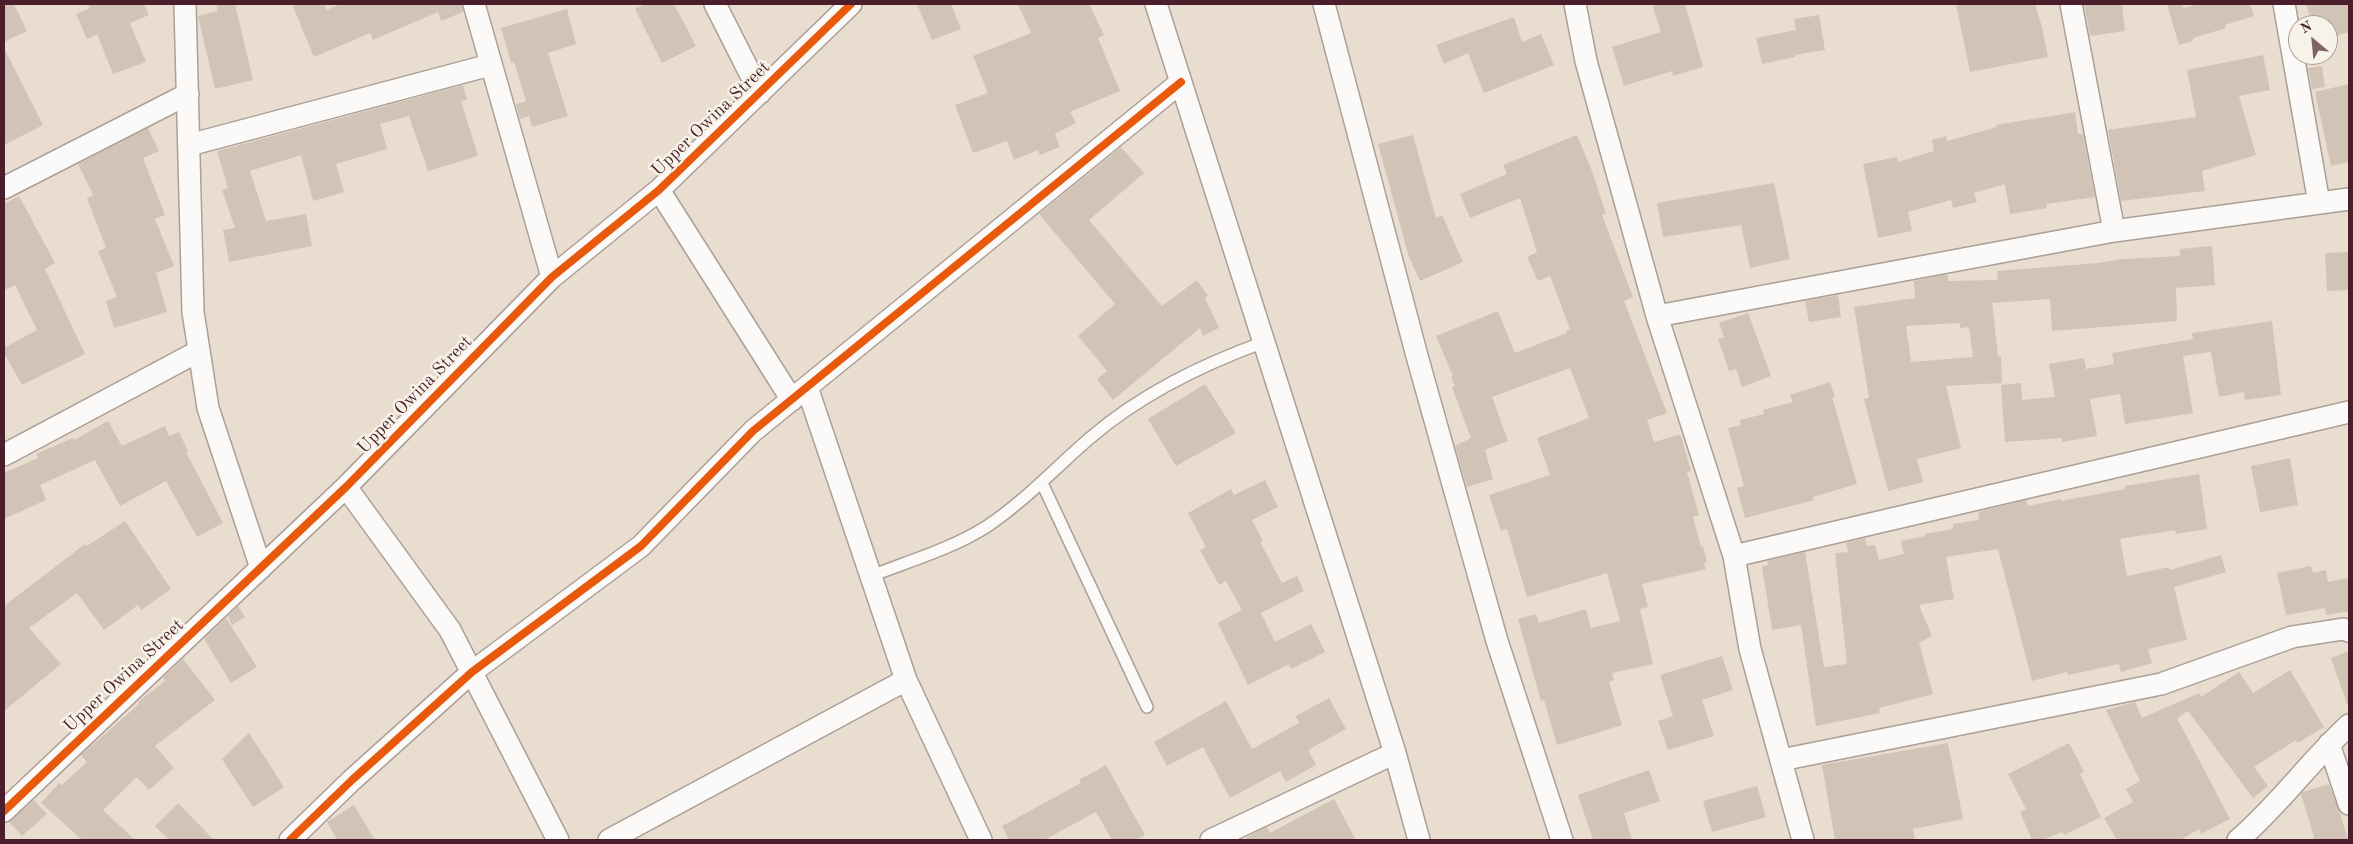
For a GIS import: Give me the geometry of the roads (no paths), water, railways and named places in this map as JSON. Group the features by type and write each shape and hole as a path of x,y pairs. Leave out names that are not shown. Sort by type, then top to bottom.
{"street":[{"path":"185,4 193,312 208,408 261,568"},
{"path":"474,4 552,277"},
{"path":"715,4 760,93"},
{"name":"Upper Owina Street","path":"4,811 346,487 552,277 659,190 851,4"},
{"path":"1156,4 1395,753 1419,840"},
{"path":"1324,4 1416,356 1497,641 1562,840"},
{"path":"1575,4 1586,61 1657,316 1734,556 1750,649 1803,840"},
{"path":"2071,4 2114,231"},
{"path":"2284,4 2318,203"},
{"path":"189,145 490,65"},
{"path":"290,840 352,780 472,672 641,546 753,431 1182,82"},
{"path":"4,188 188,94"},
{"path":"659,190 800,394 871,576 906,680 981,840"},
{"path":"1657,316 2114,231 2349,199"},
{"path":"4,455 199,351"},
{"path":"1734,556 2349,412"},
{"path":"346,487 450,630 558,840"},
{"path":"1781,760 2161,684 2292,637 2343,629 2349,631"},
{"path":"609,840 906,680"},
{"path":"2238,840 2255,826 2329,744 2349,725"},
{"path":"2329,744 2349,804"},
{"path":"1211,840 1395,753"}],"lane":[{"path":"871,576 941,548 985,527 1042,483 1089,438 1122,413 1155,392 1214,360 1264,342"},
{"path":"1042,483 1147,707"}]}
